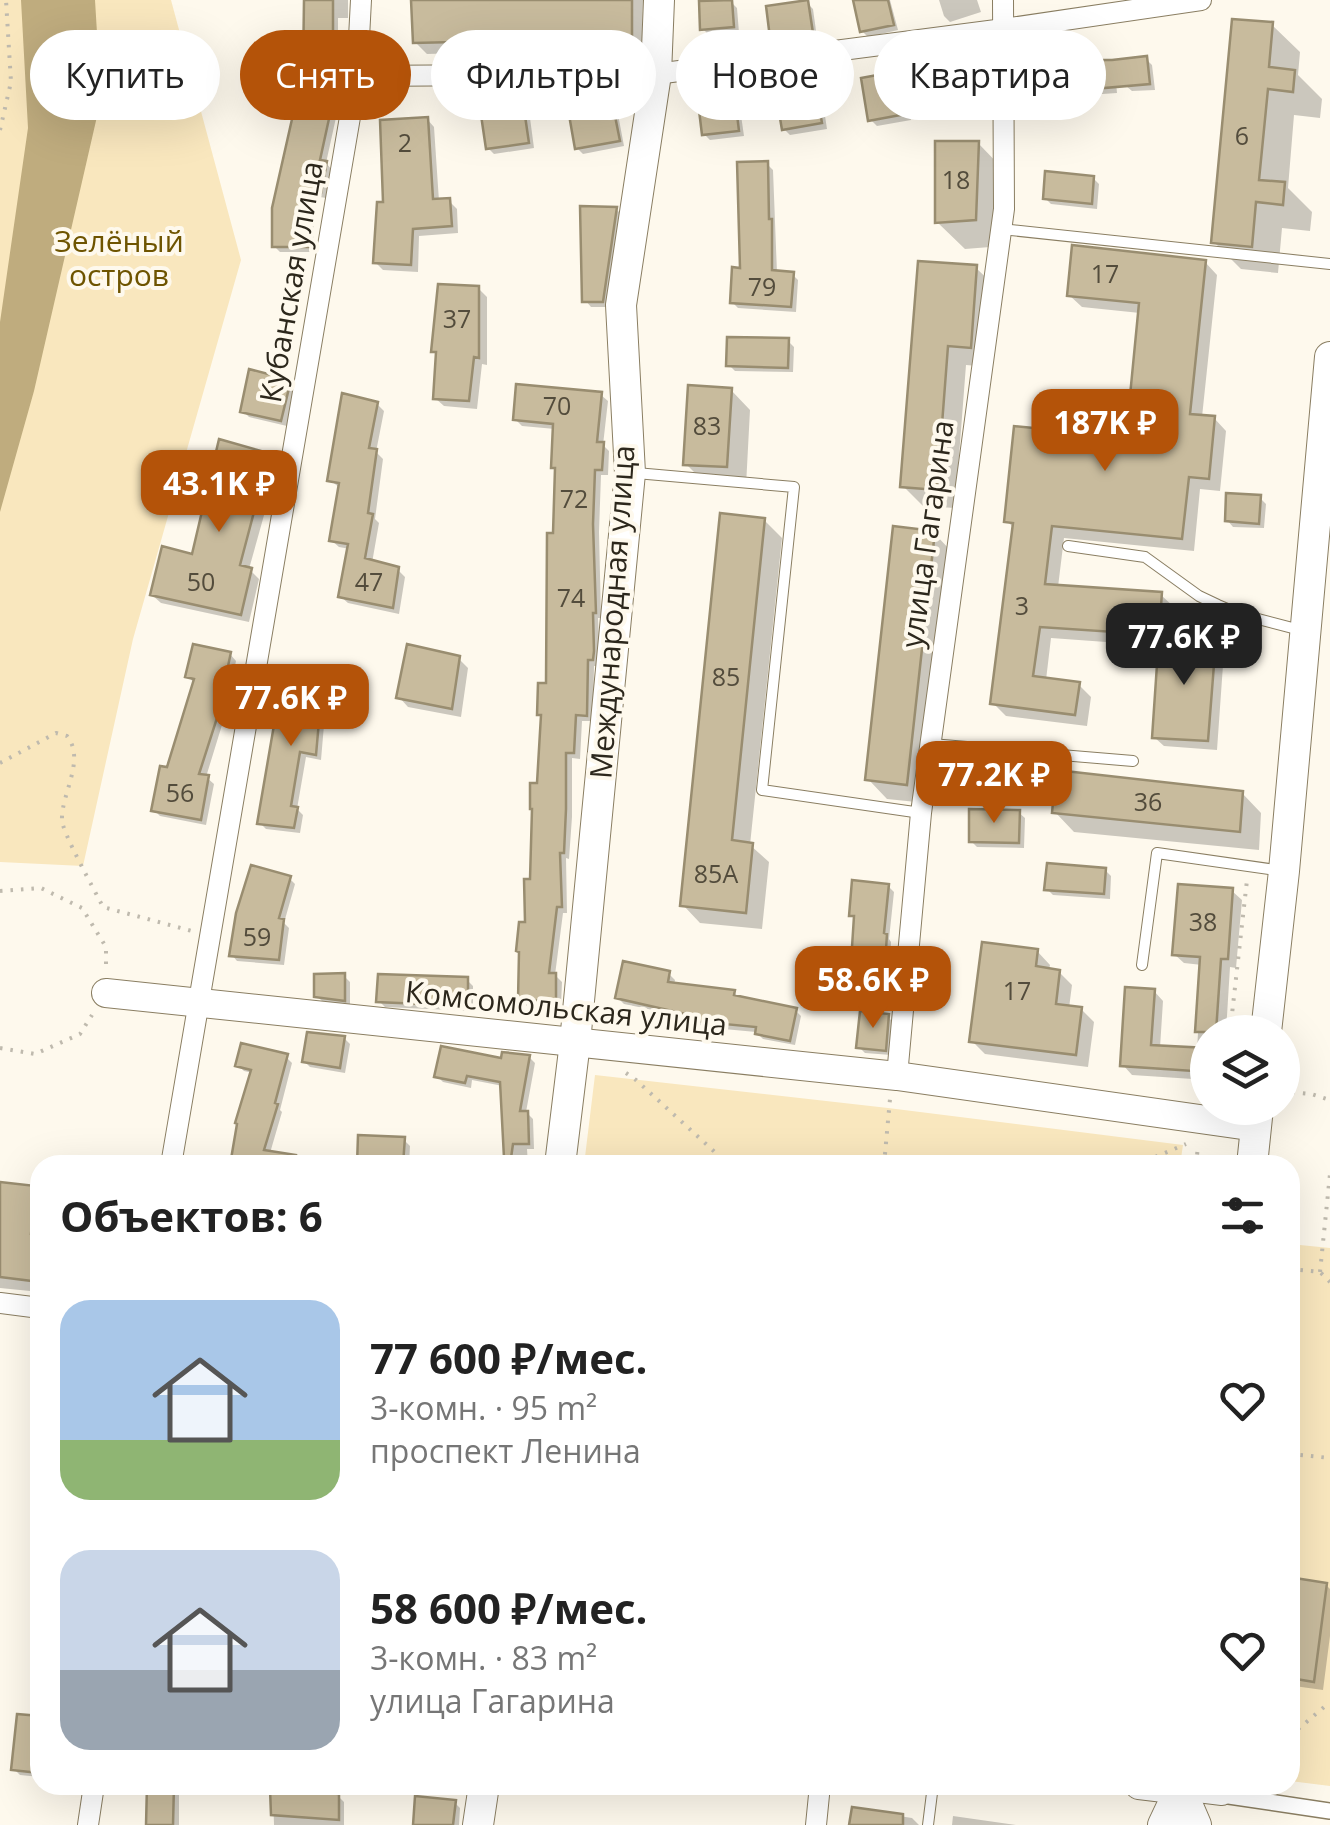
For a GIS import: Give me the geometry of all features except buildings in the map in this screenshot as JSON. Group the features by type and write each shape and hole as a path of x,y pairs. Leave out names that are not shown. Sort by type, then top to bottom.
{"main road":[{"name":"Международная улица","path":"656,74 659,0"},
{"name":"Международная улица","path":"561,1155 630,473 621,305 649,120"},
{"path":"1268,1015 1305,631 1322,540 1330,358"},
{"path":"1253,1155 1256,1125"},
{"path":"478,1825 482,1795"},
{"path":"1163,1825 1178,1795"},
{"path":"1185,1795 1196,1825"}],"street":[{"name":"Кубанская улица","path":"360,30 361,0"},
{"name":"улица Гагарина","path":"893,1087 921,812 1004,209 1003,0"},
{"path":"656,74 1201,0"},
{"name":"Кубанская улица","path":"173,1155 350,120"},
{"name":"Комсомольская улица","path":"106,993 575,1042 893,1087 1190,1111"},
{"path":"0,1303 30,1307"},
{"path":"88,1825 92,1795"},
{"path":"816,1825 819,1795"},
{"path":"1222,1795 1330,1811"}],"lane":[{"path":"1001,229 1330,264"},
{"path":"630,473 794,486 762,790 921,812"},
{"path":"1068,546 1145,557 1218,605 1305,631"},
{"path":"930,744 1133,762"},
{"path":"1142,965 1157,853 1284,871"},
{"path":"928,1825 932,1795"}],"path":[{"path":"0,130 11,82 6,0"},
{"path":"0,763 56,732 67,736 74,746 62,822 102,906 211,936"},
{"path":"1232,1015 1248,866"},
{"path":"0,891 41,888 82,908 106,947 106,993 80,1034 35,1054 0,1048"},
{"path":"624,1073 718,1155"},
{"path":"885,1155 893,1087"},
{"path":"1300,1093 1330,1100"},
{"path":"1161,1155 1200,1139"},
{"path":"1320,1272 1330,1174"},
{"path":"1300,1270 1320,1272 1330,1282"},
{"path":"1300,1455 1330,1458"},
{"path":"1300,1728 1330,1702"}],"green space":[{"name":"Зелёный остров","path":"0,0 171,0 179,30 30,30 30,120 203,120 241,260 133,639 83,866 0,862"},
{"path":"595,1075 1183,1145 1182,1155 585,1155"},
{"path":"1300,1245 1330,1248 1330,1786 1300,1782"}],"shaded area":[{"path":"21,0 95,0 97,30 30,30 30,120 96,120 34,391 0,512 0,322 28,128"}]}
